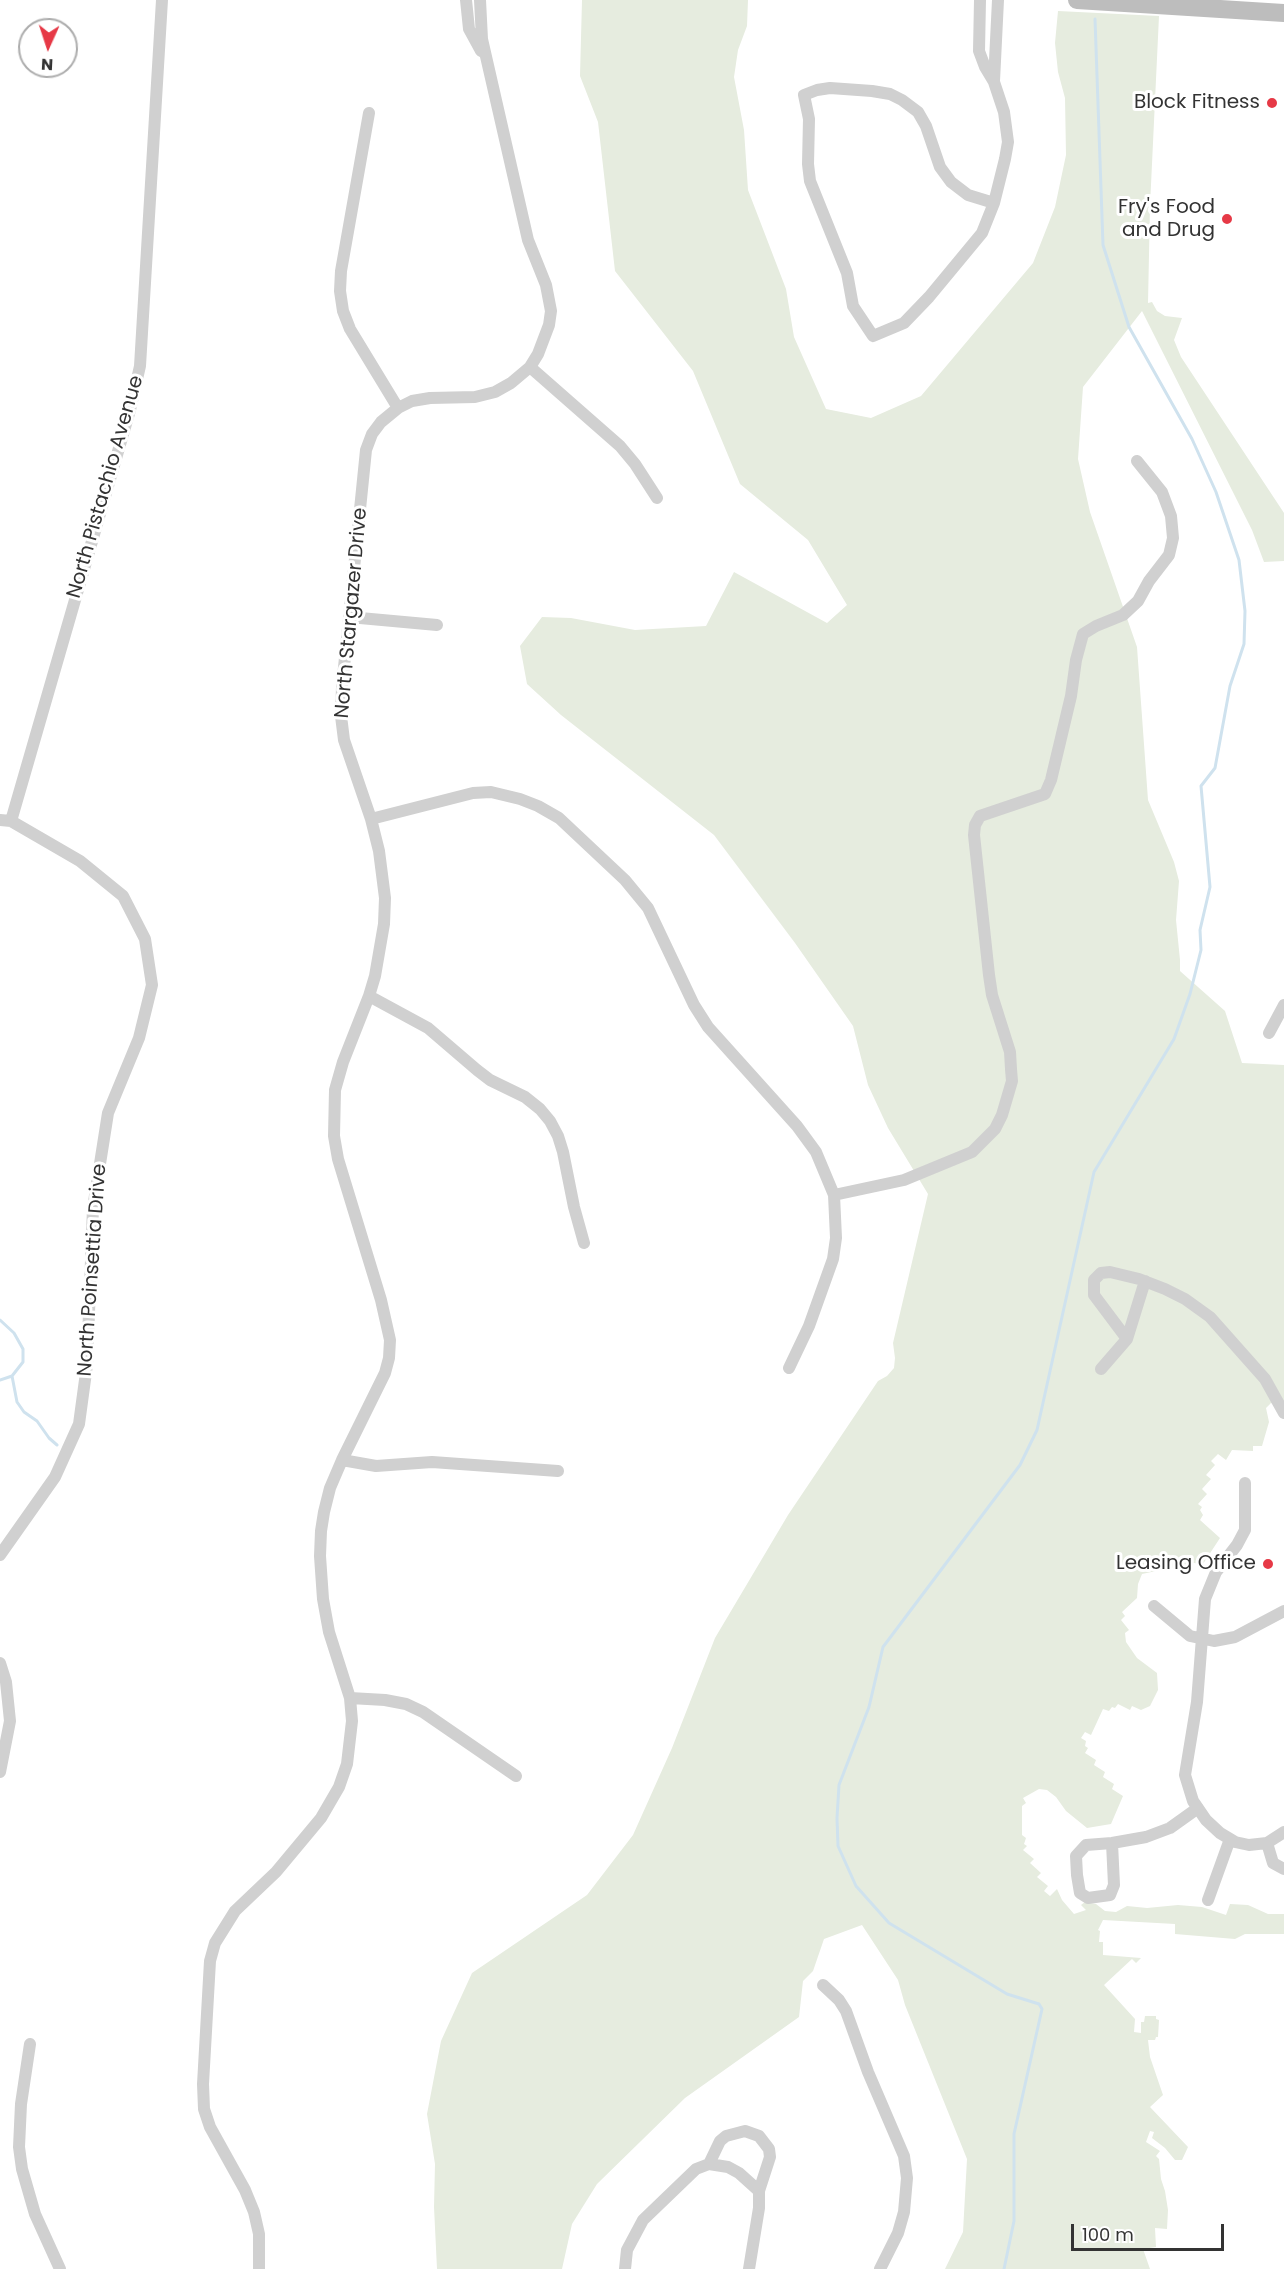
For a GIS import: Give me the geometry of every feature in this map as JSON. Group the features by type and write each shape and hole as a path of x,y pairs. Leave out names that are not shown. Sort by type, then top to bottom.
{"main road":[{"path":"1077,0 1284,13"}],"street":[{"name":"North Pistachio Avenue","path":"5,820 128,419 140,366 162,0"},
{"name":"North Stargazer Drive","path":"466,0 469,29 489,66"},
{"name":"North Stargazer Drive","path":"259,2269 259,2234 254,2212 245,2190 210,2127 204,2109 203,2084 210,1961 215,1943 235,1911 290,1857 321,1818 347,1764 352,1721 350,1698 329,1632 322,1599 320,1574 324,1512 342,1460 385,1372 389,1358 390,1340 381,1300 338,1159 334,1136 335,1090 342,1062 369,996 381,947 385,898 381,862 371,819 347,751 341,716 366,450 372,434 381,422 398,408 412,401 429,398 475,397 495,392 511,383 530,367 544,341 549,325 550,298 528,240 481,30 480,0"},
{"path":"980,0 979,51 994,82 1004,112 1008,142 994,203 982,233 929,297 904,323 873,336 853,306 847,273 810,181 809,120 804,95 830,88 872,91 890,94 902,100 918,112 926,126 940,167 951,182 968,195 994,203"},
{"path":"994,82 998,0"},
{"path":"369,113 341,271 340,291 343,311 350,329 398,408"},
{"path":"530,367 620,446 657,498"},
{"path":"834,1195 904,1180 972,1152 995,1129 1002,1115 1012,1081 1010,1052 988,975 974,835 975,825 980,816 1045,794 1052,780 1083,634 1123,615 1137,601 1169,555 1173,538 1171,516 1162,492 1137,461"},
{"path":"349,617 437,625"},
{"path":"371,819 456,796 491,792 505,795 538,806 558,818 625,880 648,908 694,1005 708,1027 796,1126 816,1152 834,1195 836,1238 833,1259 809,1326 789,1368"},
{"name":"North Poinsettia Drive","path":"1,1552 55,1477 79,1424 87,1365 93,1208 108,1113 139,1038 152,984 146,939 123,896 80,861 5,820"},
{"path":"369,996 428,1028 490,1080 525,1097 540,1109 558,1136 584,1243"},
{"path":"1269,1033 1283,1009"},
{"path":"1127,1339 1096,1300 1093,1289 1094,1280 1101,1273 1110,1272 1145,1281 1185,1299 1210,1317 1264,1379 1284,1413"},
{"path":"1101,1370 1127,1339 1145,1281"},
{"path":"342,1460 376,1466 432,1462 558,1471"},
{"path":"1245,1483 1245,1530 1237,1545 1216,1572 1205,1599 1197,1702 1185,1775 1193,1801 1220,1833 1230,1839 1249,1845 1267,1843 1284,1832"},
{"path":"1154,1606 1190,1636 1214,1641 1235,1637 1284,1611"},
{"path":"0,1663 6,1682 10,1721 0,1772"},
{"path":"350,1698 406,1704 423,1712 516,1776"},
{"path":"1112,1843 1114,1885 1110,1895 1088,1898 1080,1893 1076,1856 1086,1845 1146,1837 1170,1828 1198,1808"},
{"path":"1208,1900 1230,1839"},
{"path":"1267,1843 1273,1863 1284,1869"},
{"path":"823,1984 839,2000 846,2011 868,2072 904,2156 907,2178 904,2212 898,2234 880,2269"},
{"path":"30,2044 21,2104 19,2147 26,2188 60,2269"},
{"path":"709,2164 720,2141 726,2136 746,2131 759,2136 769,2149 770,2157 759,2191 759,2208 749,2269"},
{"path":"626,2269 627,2250 643,2220 696,2169 709,2164 728,2167 739,2173 759,2191"}],"shaded area":[{"path":"582,0 748,0 747,26 738,50 734,77 744,130 748,190 786,289 794,337 826,409 871,418 921,396 1033,263 1055,207 1066,155 1065,98 1058,72 1055,43 1058,11 1159,16 1148,303 1152,302 1157,311 1165,316 1182,318 1174,340 1181,357 1284,513 1284,561 1264,562 1252,530 1142,311 1083,387 1078,459 1090,512 1137,647 1148,800 1174,862 1179,881 1176,920 1180,971 1225,1011 1242,1063 1284,1065 1284,1408 1271,1403 1266,1408 1269,1422 1262,1446 1253,1446 1253,1451 1232,1450 1226,1460 1218,1454 1211,1461 1215,1465 1206,1475 1211,1479 1202,1489 1207,1494 1198,1504 1202,1507 1200,1510 1203,1515 1200,1520 1220,1538 1203,1564 1194,1563 1142,1574 1138,1584 1137,1598 1122,1612 1125,1616 1121,1620 1129,1630 1125,1633 1126,1642 1137,1658 1157,1673 1158,1690 1150,1706 1141,1710 1132,1706 1130,1710 1118,1704 1109,1711 1103,1709 1091,1735 1085,1732 1081,1738 1086,1741 1085,1746 1088,1748 1085,1753 1096,1760 1094,1765 1105,1772 1103,1777 1114,1784 1112,1789 1123,1796 1111,1824 1087,1828 1066,1811 1056,1797 1047,1790 1039,1789 1023,1798 1026,1803 1022,1806 1022,1835 1026,1838 1024,1844 1027,1846 1023,1850 1034,1859 1030,1863 1041,1873 1037,1877 1048,1886 1044,1891 1050,1896 1057,1889 1062,1900 1074,1914 1086,1910 1081,1905 1085,1902 1096,1904 1105,1911 1116,1912 1127,1906 1147,1908 1178,1905 1202,1907 1226,1915 1230,1904 1248,1905 1268,1914 1284,1914 1284,1934 1245,1934 1235,1939 1175,1934 1175,1924 1103,1920 1098,1930 1100,1931 1099,1942 1103,1942 1103,1955 1141,1958 1136,1963 1132,1959 1104,1985 1135,2019 1134,2032 1141,2033 1141,2022 1144,2022 1145,2016 1156,2016 1159,2020 1158,2037 1155,2040 1148,2040 1150,2057 1163,2095 1150,2107 1188,2147 1182,2160 1175,2160 1152,2138 1154,2132 1150,2131 1146,2142 1160,2151 1156,2156 1159,2159 1168,2210 1167,2229 1155,2228 1156,2247 1143,2249 1150,2269 945,2269 963,2232 967,2159 905,2005 898,1980 862,1925 824,1939 813,1971 803,1981 799,2017 685,2098 597,2184 572,2224 562,2269 437,2269 434,2207 435,2164 427,2114 441,2041 472,1973 587,1895 633,1835 672,1748 715,1638 788,1515 878,1381 894,1368 893,1343 928,1194 888,1128 868,1085 853,1026 795,943 714,835 561,715 527,684 520,646 542,617 571,618 635,630 706,626 734,572 827,623 847,605 808,540 740,484 693,371 615,271 598,122 580,76"}],"waterway":[{"path":"1004,2269 1014,2221 1014,2134 1042,2009 1039,2004 1007,1994 889,1923 856,1886 838,1846 837,1818 839,1785 869,1707 883,1647 1020,1465 1037,1430 1094,1172 1174,1039 1190,994 1201,950 1200,930 1210,887 1201,786 1215,768 1230,686 1244,644 1245,611 1239,560 1216,492 1192,439 1129,327 1103,245 1095,19"},
{"path":"0,1320 14,1333 23,1349 23,1362 12,1376 0,1380"},
{"path":"12,1376 17,1402 57,1445"}],"place":[{"name":"Block Fitness","path":"1272,103"},
{"name":"Fry's Food and Drug","path":"1227,219"},
{"name":"Leasing Office","path":"1268,1564"}]}
